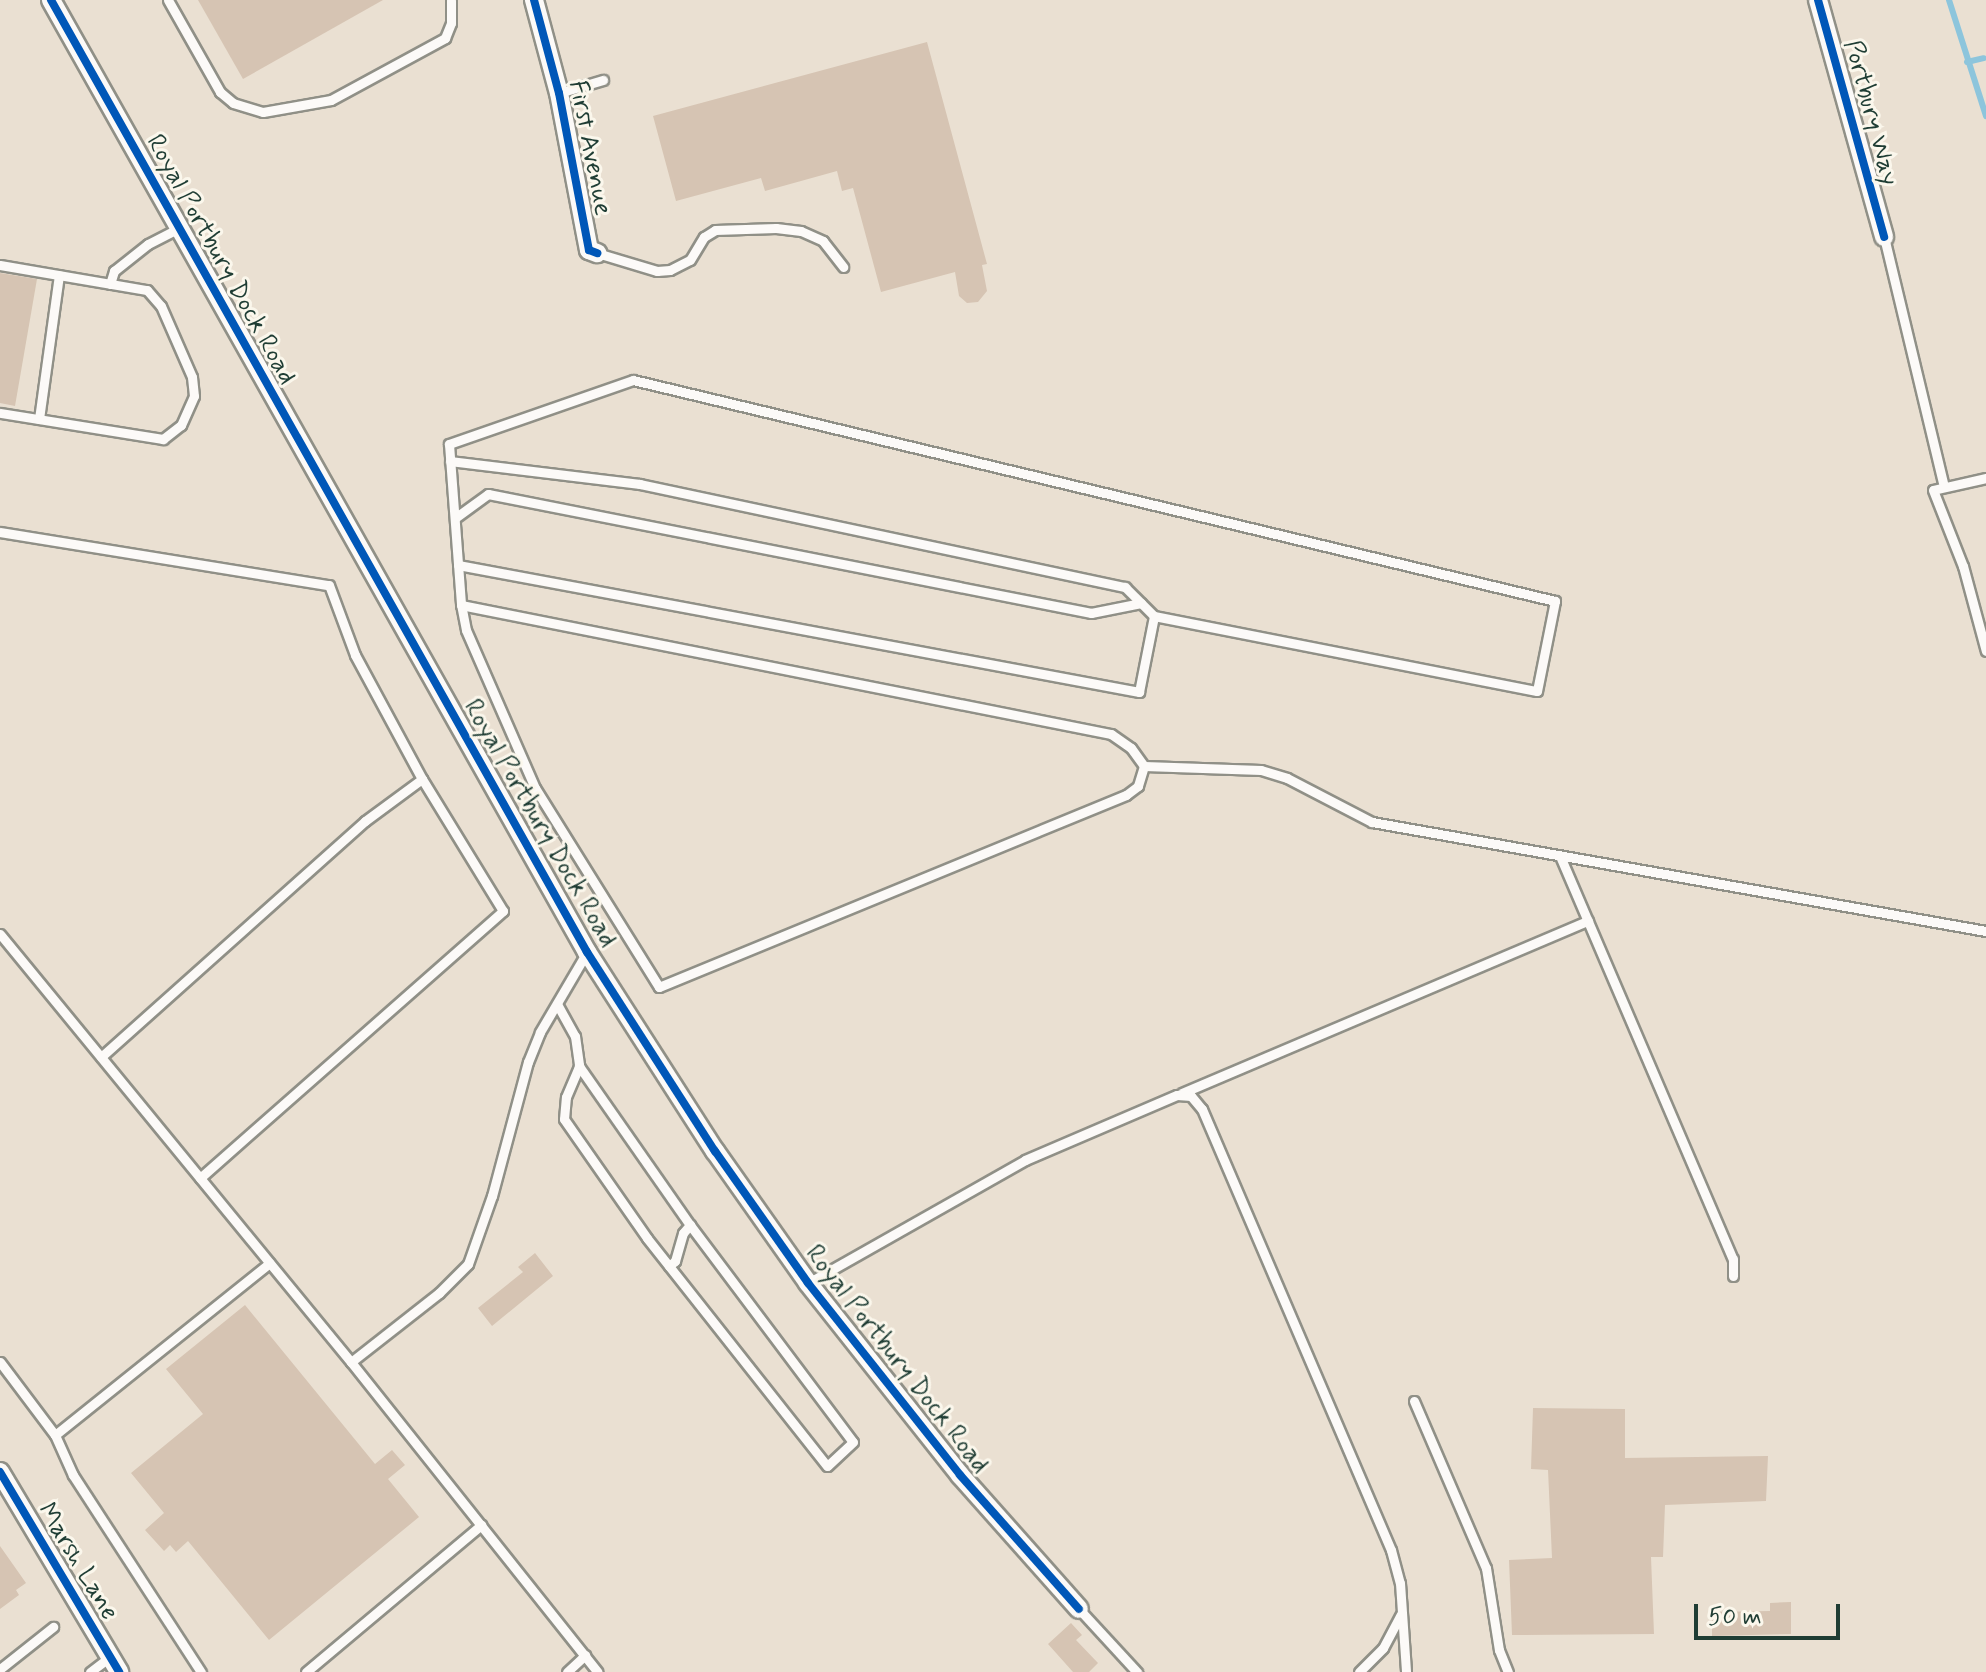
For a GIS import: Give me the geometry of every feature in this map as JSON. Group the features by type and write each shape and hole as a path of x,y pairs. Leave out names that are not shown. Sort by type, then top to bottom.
{"street":[{"name":"Royal Portbury Dock Road","path":"51,0 587,952 715,1151 808,1283 960,1475 1079,1609"},
{"name":"First Avenue","path":"534,0 559,93 589,250 597,253"},
{"name":"Portbury Way","path":"1818,0 1884,237"},
{"name":"Marsh Lane","path":"0,1472 114,1664"}],"lane":[{"path":"168,0 220,92 233,103 263,112 331,100 445,38 451,23 451,0"},
{"path":"559,93 603,80"},
{"path":"110,284 114,271 148,244 179,228"},
{"path":"597,253 657,271 670,270 680,268 690,260 704,237 715,230 776,228 801,231 823,241 833,249 843,267"},
{"path":"1884,237 1944,487"},
{"path":"0,265 147,290 161,306 192,377 194,396 174,433 163,439 0,413"},
{"path":"39,419 59,275"},
{"path":"450,461 640,484 1125,587 1154,616 1537,691 1555,601 633,380 449,444 450,461 455,518 461,605 466,630 535,788 659,987 1126,795 1138,786 1144,766"},
{"path":"1986,478 1933,490 1963,566 1986,651"},
{"path":"455,518 488,494 1091,613 1141,603"},
{"path":"0,532 329,585 355,655 422,779 503,911 200,1178"},
{"path":"458,565 1139,692 1154,616"},
{"path":"461,605 1111,734 1131,748 1144,766"},
{"path":"1144,766 1273,772 1372,822 1986,931"},
{"path":"101,1057 365,821 422,779"},
{"path":"1560,856 1733,1259 1733,1276"},
{"path":"808,1283 1025,1160 1588,921"},
{"path":"0,934 351,1362 598,1672"},
{"path":"351,1362 439,1293 468,1264 492,1196 528,1062 587,952"},
{"path":"557,1004 575,1036 579,1066 690,1225 853,1442 827,1466 669,1266 564,1119 566,1097 579,1066"},
{"path":"1177,1095 1191,1096 1202,1109 1391,1550 1403,1612 1406,1672"},
{"path":"669,1266 675,1261 683,1233 690,1225"},
{"path":"55,1435 270,1263"},
{"path":"0,1362 55,1435 73,1475 201,1672"},
{"path":"1414,1401 1486,1568 1499,1650 1508,1672"},
{"path":"306,1672 481,1525"},
{"name":"Royal Portbury Dock Road","path":"1079,1609 1137,1672"},
{"path":"1359,1672 1383,1648 1403,1612"},
{"path":"0,1669 53,1627"},
{"path":"567,1672 585,1655"},
{"path":"90,1672 114,1664"}],"building":[{"path":"198,0 383,0 243,79"},
{"path":"927,42 987,264 982,265 987,291 978,302 967,303 959,296 955,272 881,292 853,188 842,191 837,171 765,191 761,178 676,201 653,116"},
{"path":"0,273 37,279 15,406 0,403"},
{"path":"535,1253 553,1276 492,1326 478,1308 523,1272 518,1267"},
{"path":"245,1305 375,1464 392,1450 405,1465 388,1479 419,1517 269,1640 188,1541 176,1552 170,1545 164,1551 145,1530 164,1513 131,1473 203,1414 166,1369"},
{"path":"1533,1408 1625,1409 1625,1458 1768,1456 1766,1501 1665,1505 1663,1557 1651,1557 1654,1634 1512,1635 1509,1560 1552,1558 1548,1470 1531,1469"},
{"path":"0,1546 26,1583 16,1590 19,1595 0,1609"},
{"path":"1791,1602 1791,1634 1712,1636 1712,1612 1770,1611 1770,1603"},
{"path":"1071,1623 1082,1635 1076,1640 1098,1663 1089,1672 1073,1672 1048,1644"}],"waterway":[{"path":"1949,0 1986,116"},
{"path":"1967,62 1984,58"}],"cycle path":[{"path":"51,0 587,952 715,1151 808,1283 960,1475 1079,1609"},
{"path":"534,0 559,93 589,250 597,253"},
{"path":"1818,0 1884,237"},
{"path":"0,1472 119,1672"}]}
